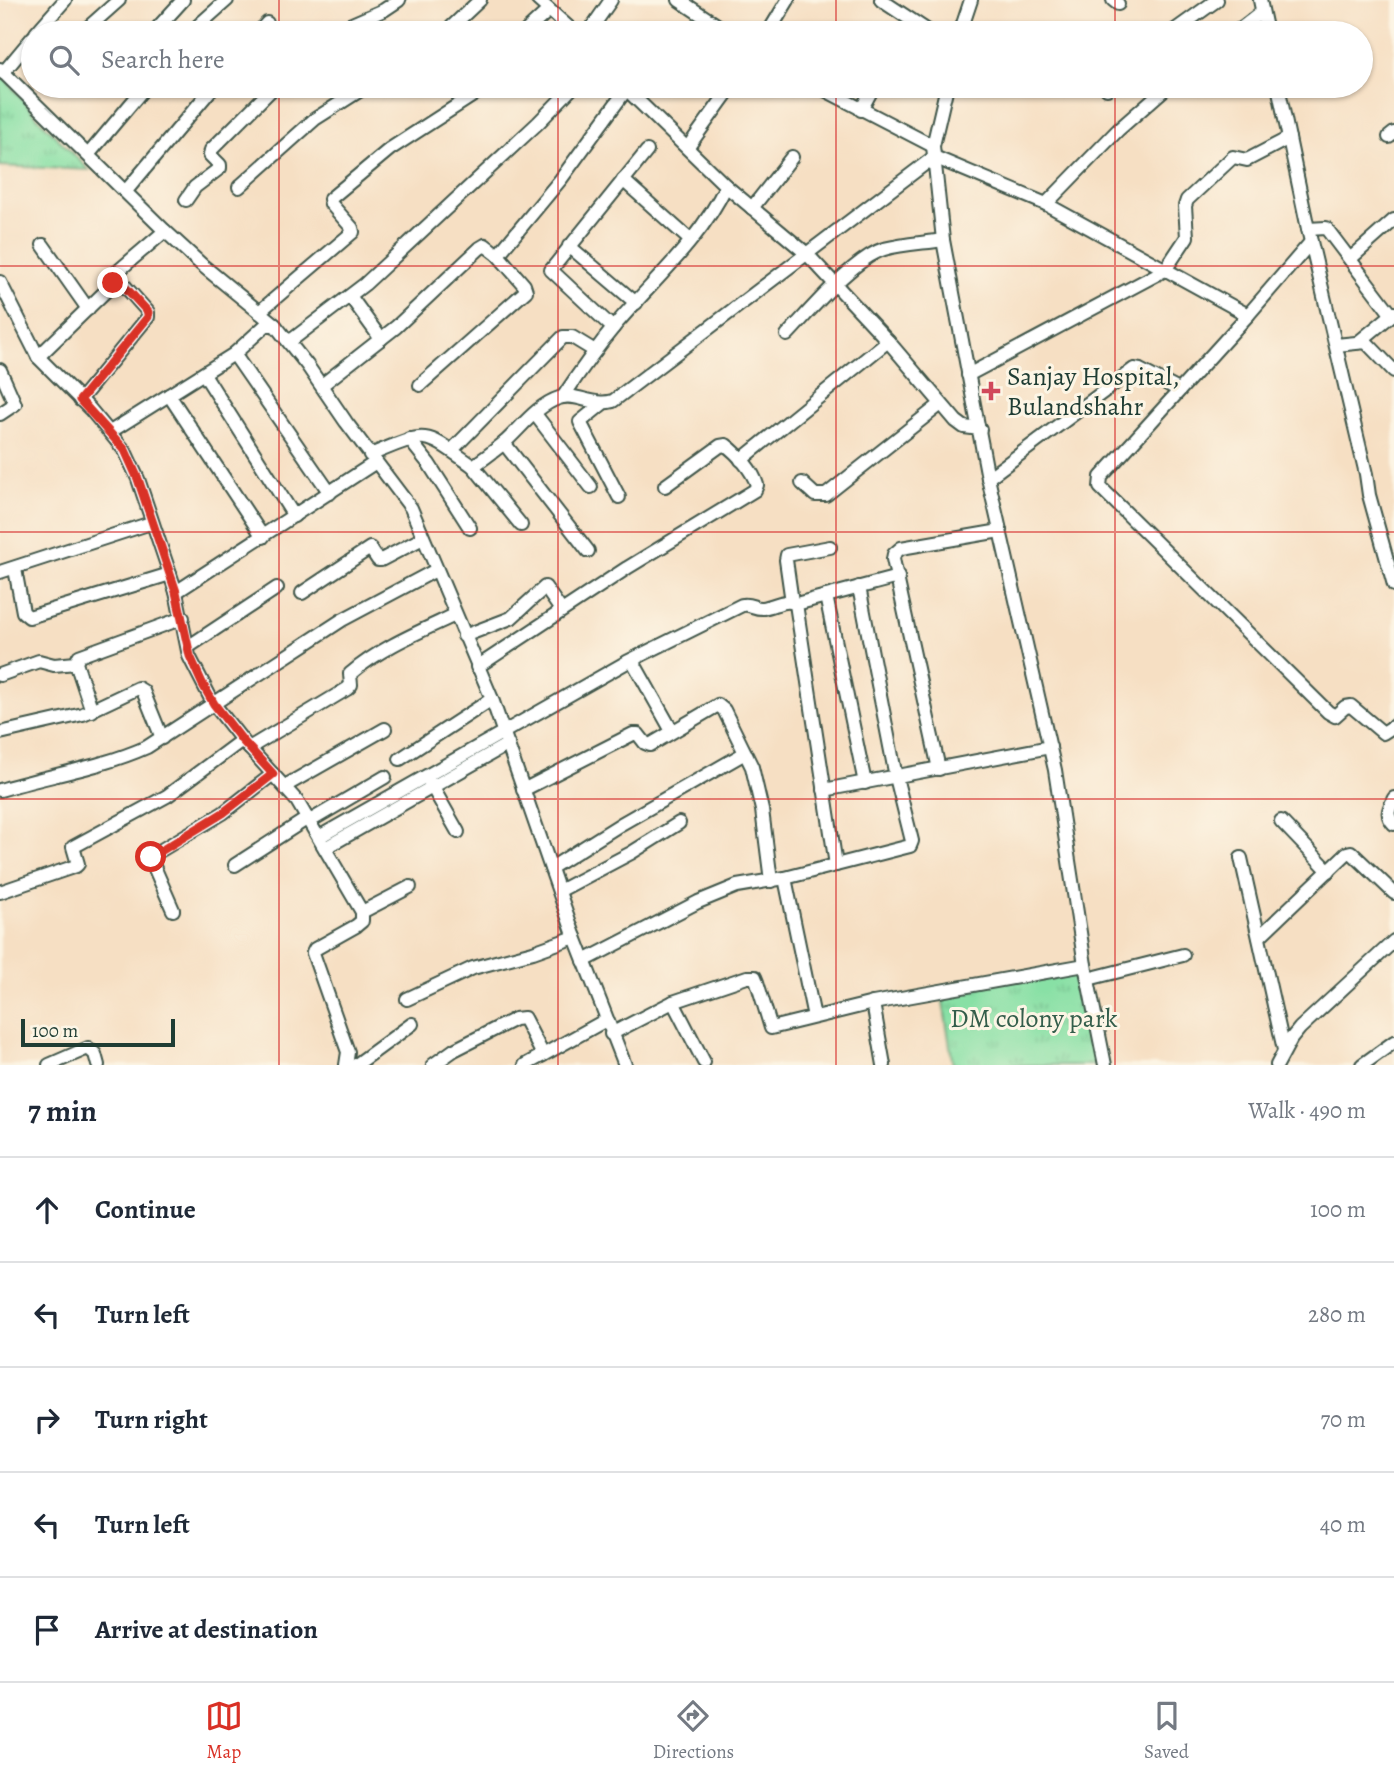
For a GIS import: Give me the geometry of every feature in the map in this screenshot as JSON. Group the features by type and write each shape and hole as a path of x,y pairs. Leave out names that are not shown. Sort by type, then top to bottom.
{"street":[{"path":"48,21 65,0"},
{"path":"95,21 119,0"},
{"path":"164,21 183,0"},
{"path":"203,21 227,0"},
{"path":"359,21 399,0"},
{"path":"459,21 481,0"},
{"path":"538,0 561,21"},
{"path":"596,21 611,0"},
{"path":"775,21 788,0"},
{"path":"881,0 913,21"},
{"path":"964,21 971,0"},
{"path":"1188,21 1217,0"},
{"path":"686,2 712,21"},
{"path":"1247,21 1261,6"},
{"path":"537,21 549,10"},
{"path":"21,52 2,71 21,90"},
{"path":"30,98 165,231 275,325 411,508 492,699 575,937 625,1065"},
{"path":"88,155 134,98"},
{"path":"126,191 204,98"},
{"path":"186,200 195,187 220,168 210,155 211,150 263,98"},
{"path":"239,187 315,119 348,98"},
{"path":"259,312 353,232 330,199 390,149 469,98"},
{"path":"289,342 365,285 562,98"},
{"path":"498,255 561,179 618,98"},
{"path":"636,98 726,186 807,254 888,341 956,421 964,426 980,429"},
{"path":"688,147 723,98"},
{"path":"839,98 933,151 1046,204 1248,314"},
{"path":"861,110 868,98"},
{"path":"944,98 933,151 943,240 988,478 1050,747 1085,965 1105,1065"},
{"path":"1046,204 1118,130 1154,98"},
{"path":"1281,98 1369,495 1389,546 1394,585"},
{"path":"968,375 1165,271 1187,237 1185,206 1191,195 1233,157 1247,160 1289,138"},
{"path":"613,328 551,272 647,151"},
{"path":"619,497 580,422 602,404 622,395 807,254 933,151"},
{"path":"752,208 792,157"},
{"path":"623,180 690,240"},
{"path":"473,466 504,443 535,414 563,397 613,328 690,240 716,206 726,186"},
{"path":"1350,259 1394,220"},
{"path":"1336,345 1360,341 1393,314 1326,228 1309,235 1248,314 1101,477 1100,487 1328,712 1335,716 1345,707 1351,706 1383,733 1394,726"},
{"path":"38,357 112,285 114,275 165,231"},
{"path":"787,335 869,256 884,249 943,240"},
{"path":"43,245 88,309"},
{"path":"322,385 381,339 485,246 498,255 526,290 420,384"},
{"path":"569,246 636,303"},
{"path":"80,400 148,317 148,312 114,275"},
{"path":"0,282 38,357 125,450 138,479 176,592 188,647 198,674 214,704 245,744 285,786 309,819 362,912 362,922 315,949 313,953 350,1063"},
{"path":"350,296 381,339"},
{"path":"110,432 234,354 266,325 275,325"},
{"path":"452,450 563,337 572,337 595,351"},
{"path":"741,460 888,341"},
{"path":"1360,341 1371,346 1394,371"},
{"path":"234,354 330,492"},
{"path":"988,478 1134,369 1180,390"},
{"path":"204,374 294,516"},
{"path":"0,414 15,404 1,377"},
{"path":"169,396 263,537"},
{"path":"563,397 602,404"},
{"path":"802,483 815,495 826,495 941,404"},
{"path":"535,414 591,487"},
{"path":"176,592 330,492 373,459 408,439 422,436 435,439 473,466 522,525"},
{"path":"408,439 429,464 470,527"},
{"path":"504,443 588,551"},
{"path":"477,667 561,610 755,490 757,482 730,447 723,445 665,486"},
{"path":"0,572 151,523"},
{"path":"939,769 894,554 901,548 1000,531"},
{"path":"302,593 368,549 372,550 378,560 382,560 423,538"},
{"path":"830,547 788,555 786,560 836,865"},
{"path":"15,569 23,612 29,617 170,574"},
{"path":"0,790 122,758 162,738 342,620 436,570"},
{"path":"322,843 506,738 632,660 745,604 760,608 794,603 898,577"},
{"path":"464,636 511,618 545,587 561,610"},
{"path":"584,961 698,902 737,887 785,878 910,845 912,841 859,587"},
{"path":"188,647 277,588"},
{"path":"826,596 865,783"},
{"path":"0,892 76,866 78,864 72,849 75,845 167,796 245,744 347,689 351,685 350,674 374,657 394,644 455,614"},
{"path":"92,710 76,659 82,654 183,618"},
{"path":"632,660 672,731"},
{"path":"0,675 39,661 50,664 76,663"},
{"path":"0,733 56,722 92,710 138,688 143,691 162,738"},
{"path":"400,760 492,699"},
{"path":"523,790 632,734 638,734 650,745 718,705 724,709 752,767 760,797 771,881"},
{"path":"285,786 385,729"},
{"path":"824,790 1050,747"},
{"path":"551,868 621,824 745,753"},
{"path":"173,910 152,862 153,855 223,813 273,774"},
{"path":"235,865 309,819 385,777"},
{"path":"429,781 458,832"},
{"path":"1394,798 1388,817 1394,824"},
{"path":"1281,821 1329,871"},
{"path":"559,891 679,823"},
{"path":"1259,937 1351,852 1394,893"},
{"path":"1241,858 1284,1050"},
{"path":"785,878 814,1017"},
{"path":"362,912 410,887"},
{"path":"407,999 473,968 533,952 575,937"},
{"path":"1277,1065 1300,1028 1394,941"},
{"path":"1088,979 1182,955"},
{"path":"611,1034 673,1002 752,976 757,982 771,1028 873,1003 1085,965"},
{"path":"673,1002 704,1062"},
{"path":"873,1003 884,1065"},
{"path":"433,1065 454,1050 524,1018 543,1055"},
{"path":"526,1065 606,1020"},
{"path":"336,1065 350,1063 412,1024"},
{"path":"1362,1065 1394,1042"},
{"path":"49,1065 88,1048 94,1054 98,1065"}],"green space":[{"path":"0,73 37,117 89,170 0,166"},
{"name":"DM colony park","path":"1071,965 1096,1065 953,1065 941,988"}],"place":[{"name":"Sanjay Hospital, Bulandshahr","path":"991,391"}],"route":[{"path":"113,283 114,275 149,314 80,400 125,450 138,479 176,592 190,656 202,683 214,704 242,740 273,774 201,828 151,857"}]}
